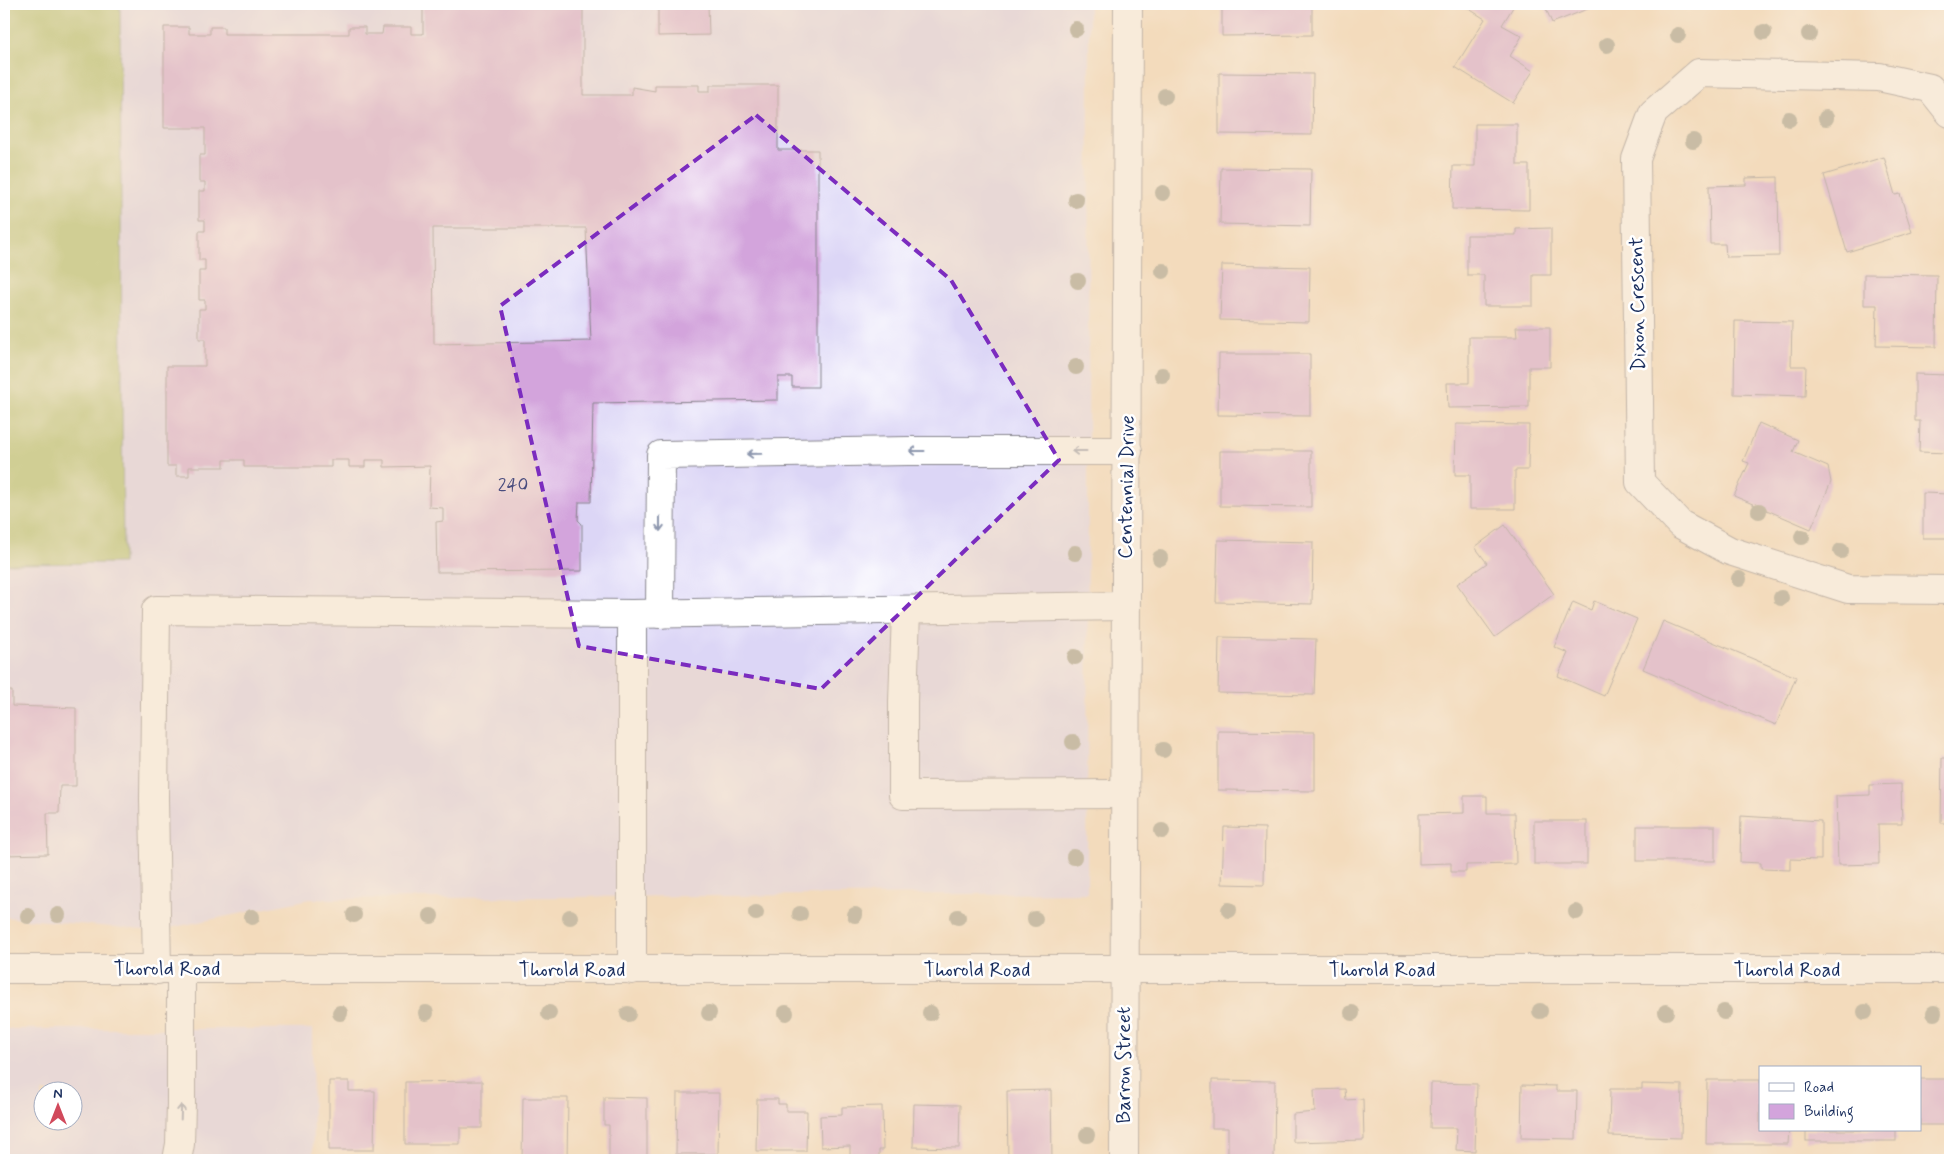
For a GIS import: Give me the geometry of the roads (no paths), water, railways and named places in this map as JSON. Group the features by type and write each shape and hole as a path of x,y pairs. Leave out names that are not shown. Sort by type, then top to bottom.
{"street":[{"name":"Centennial Drive","path":"1124,971 1126,794 1125,606 1128,451 1128,4"},
{"name":"Dixon Crescent","path":"1950,113 1930,88 1879,77 1699,73 1652,113 1636,159 1640,482 1680,524 1730,551 1848,589 1950,590"},
{"path":"660,614 661,455 908,451 1128,451"},
{"path":"177,1160 180,1144 181,1103 154,799 156,610 660,614 1125,606"},
{"path":"906,611 902,702 903,795 1126,794"},
{"path":"632,614 632,970"},
{"name":"Thorold Road","path":"4,969 1124,971 1950,969"},
{"name":"Barron Street","path":"1124,971 1124,1160"}]}
